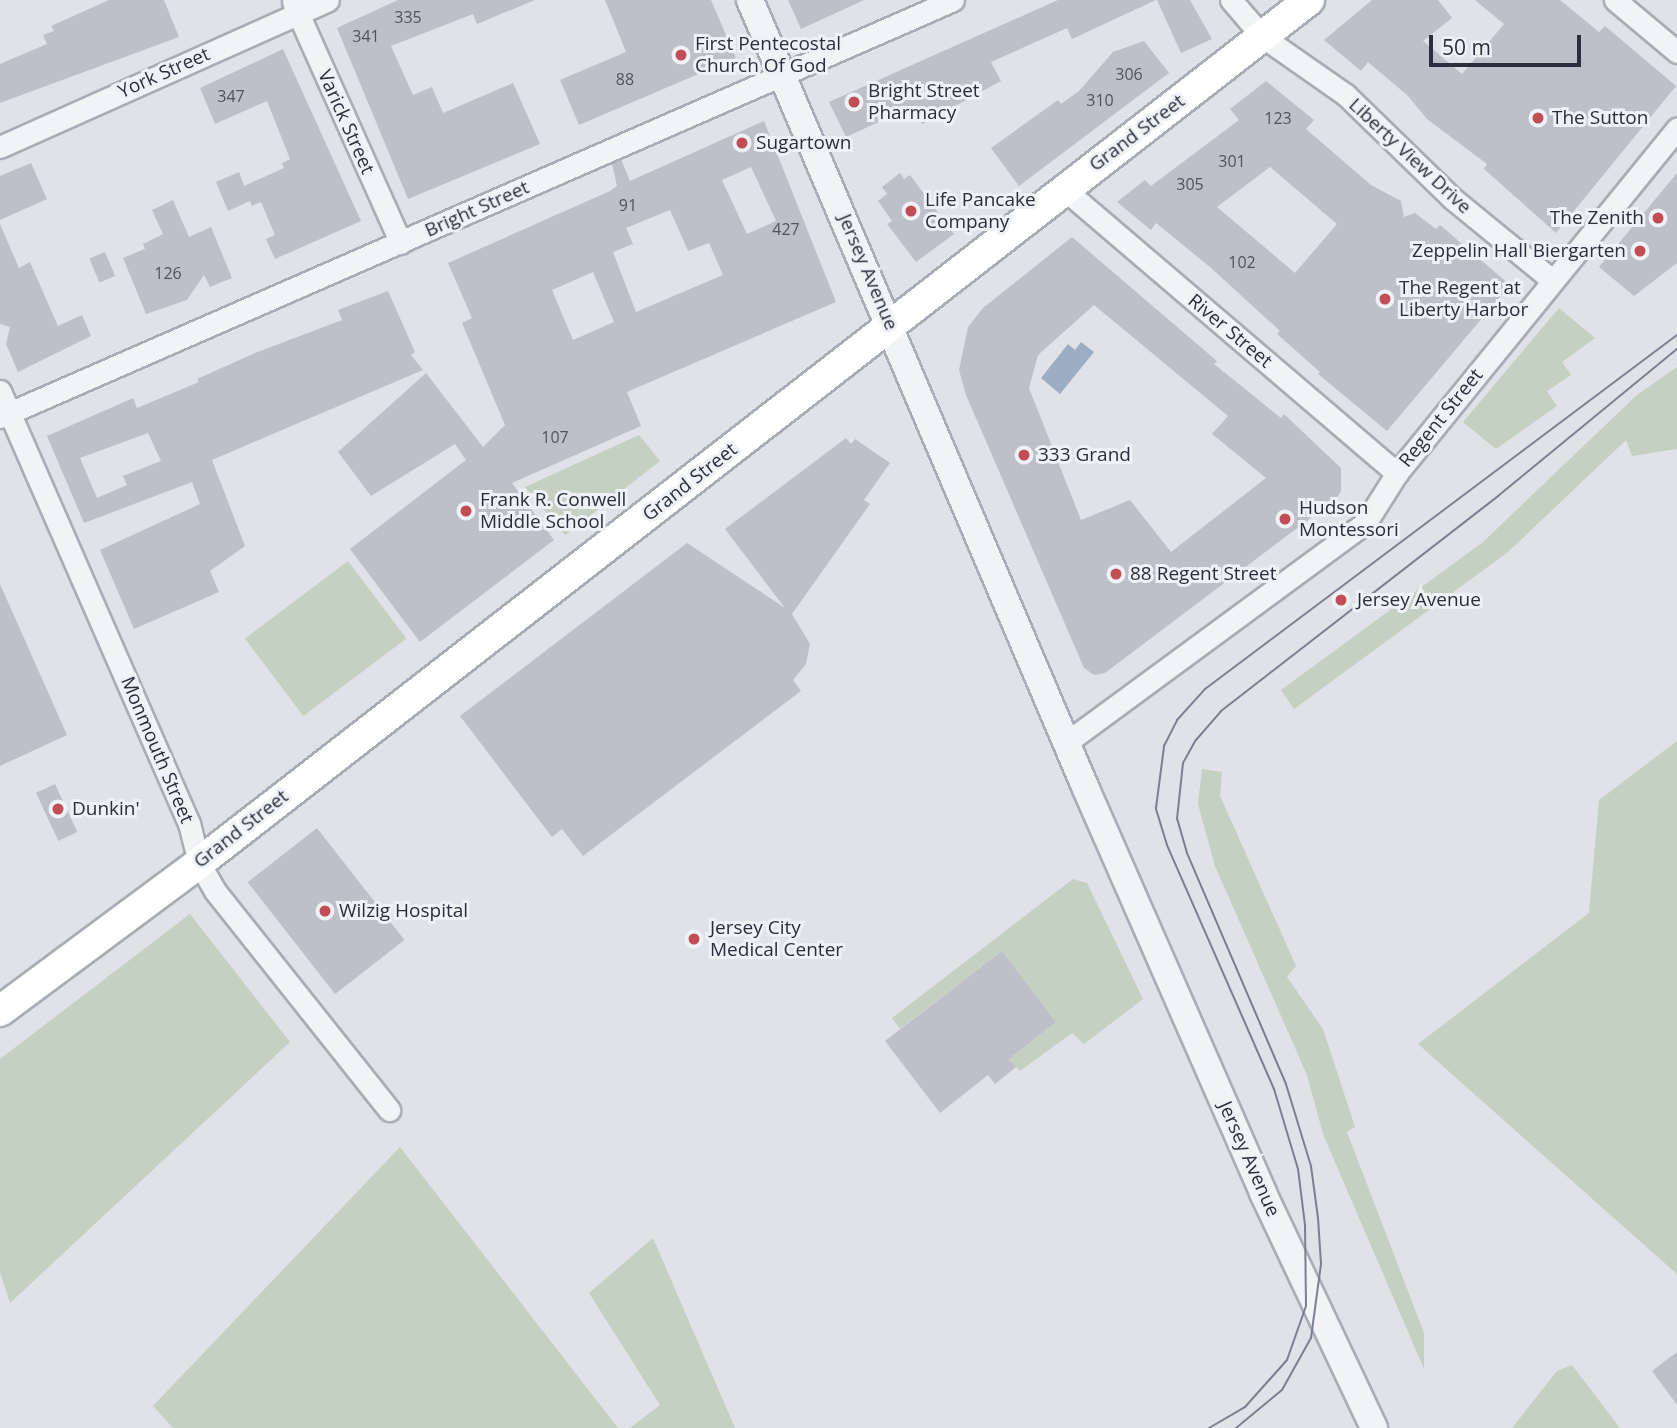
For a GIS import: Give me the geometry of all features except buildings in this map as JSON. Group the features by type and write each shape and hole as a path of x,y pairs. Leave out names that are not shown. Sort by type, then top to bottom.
{"main road":[{"name":"Grand Street","path":"0,1011 199,863 1309,0"}],"street":[{"name":"York Street","path":"0,147 295,7 328,0"},
{"name":"Jersey Avenue","path":"750,0 1263,1194 1374,1428"},
{"name":"Bright Street","path":"5,415 953,0"},
{"name":"Liberty View Drive","path":"1231,0 1263,37 1346,95 1453,199 1552,280"},
{"path":"1615,0 1677,52"},
{"name":"Varick Street","path":"295,7 401,243"},
{"name":"Regent Street","path":"1067,742 1366,522 1397,473 1677,129"},
{"name":"River Street","path":"1064,189 1397,473"},
{"name":"Monmouth Street","path":"0,391 5,415 189,822 199,863 215,891 389,1110"}],"green space":[{"path":"1559,308 1595,338 1562,362 1571,375 1547,391 1557,406 1496,449 1463,422"},
{"path":"1677,367 1677,449 1632,456 1626,440 1508,552 1294,709 1281,690 1483,542 1637,395"},
{"path":"639,435 660,461 565,535 525,487"},
{"path":"348,561 406,638 303,716 245,639"},
{"path":"1677,741 1677,1274 1418,1044 1589,913 1599,800"},
{"path":"1202,769 1222,772 1220,796 1296,966 1287,977 1323,1029 1355,1127 1347,1132 1424,1333 1424,1369 1323,1134 1307,1075 1215,866 1198,804"},
{"path":"1073,879 1087,883 1143,999 1084,1044 1072,1033 1020,1071 1009,1059 1056,1022 1002,951 900,1029 892,1018"},
{"path":"190,914 290,1042 10,1303 0,1272 0,1059"},
{"path":"400,1147 618,1428 173,1428 153,1406"},
{"path":"653,1238 735,1428 630,1428 660,1405 589,1293"},
{"path":"1572,1365 1620,1428 1512,1428 1557,1371"}],"water":[{"path":"1081,342 1094,352 1060,394 1041,378 1068,344 1075,350"}],"tram line":[{"path":"1209,1428 1245,1407 1287,1360 1306,1306 1305,1225 1298,1169 1274,1089 1167,845 1156,808 1164,746 1177,720 1205,689 1677,335"},
{"path":"1236,1428 1282,1390 1311,1338 1321,1264 1318,1218 1311,1166 1286,1084 1187,853 1177,819 1183,763 1196,740 1221,711 1498,496 1677,349"}],"place":[{"name":"First Pentecostal Church Of God","path":"681,55"},
{"name":"Bright Street Pharmacy","path":"854,102"},
{"name":"The Sutton","path":"1538,118"},
{"name":"Sugartown","path":"742,143"},
{"name":"Life Pancake Company","path":"911,211"},
{"name":"The Zenith","path":"1658,218"},
{"name":"Zeppelin Hall Biergarten","path":"1640,251"},
{"name":"The Regent at Liberty Harbor","path":"1385,299"},
{"name":"333 Grand","path":"1024,455"},
{"name":"Frank R. Conwell Middle School","path":"466,511"},
{"name":"Hudson Montessori","path":"1285,519"},
{"name":"88 Regent Street","path":"1116,574"},
{"name":"Jersey Avenue","path":"1341,600"},
{"name":"Dunkin'","path":"58,809"},
{"name":"Wilzig Hospital","path":"325,911"},
{"name":"Jersey City Medical Center","path":"694,939"}]}
